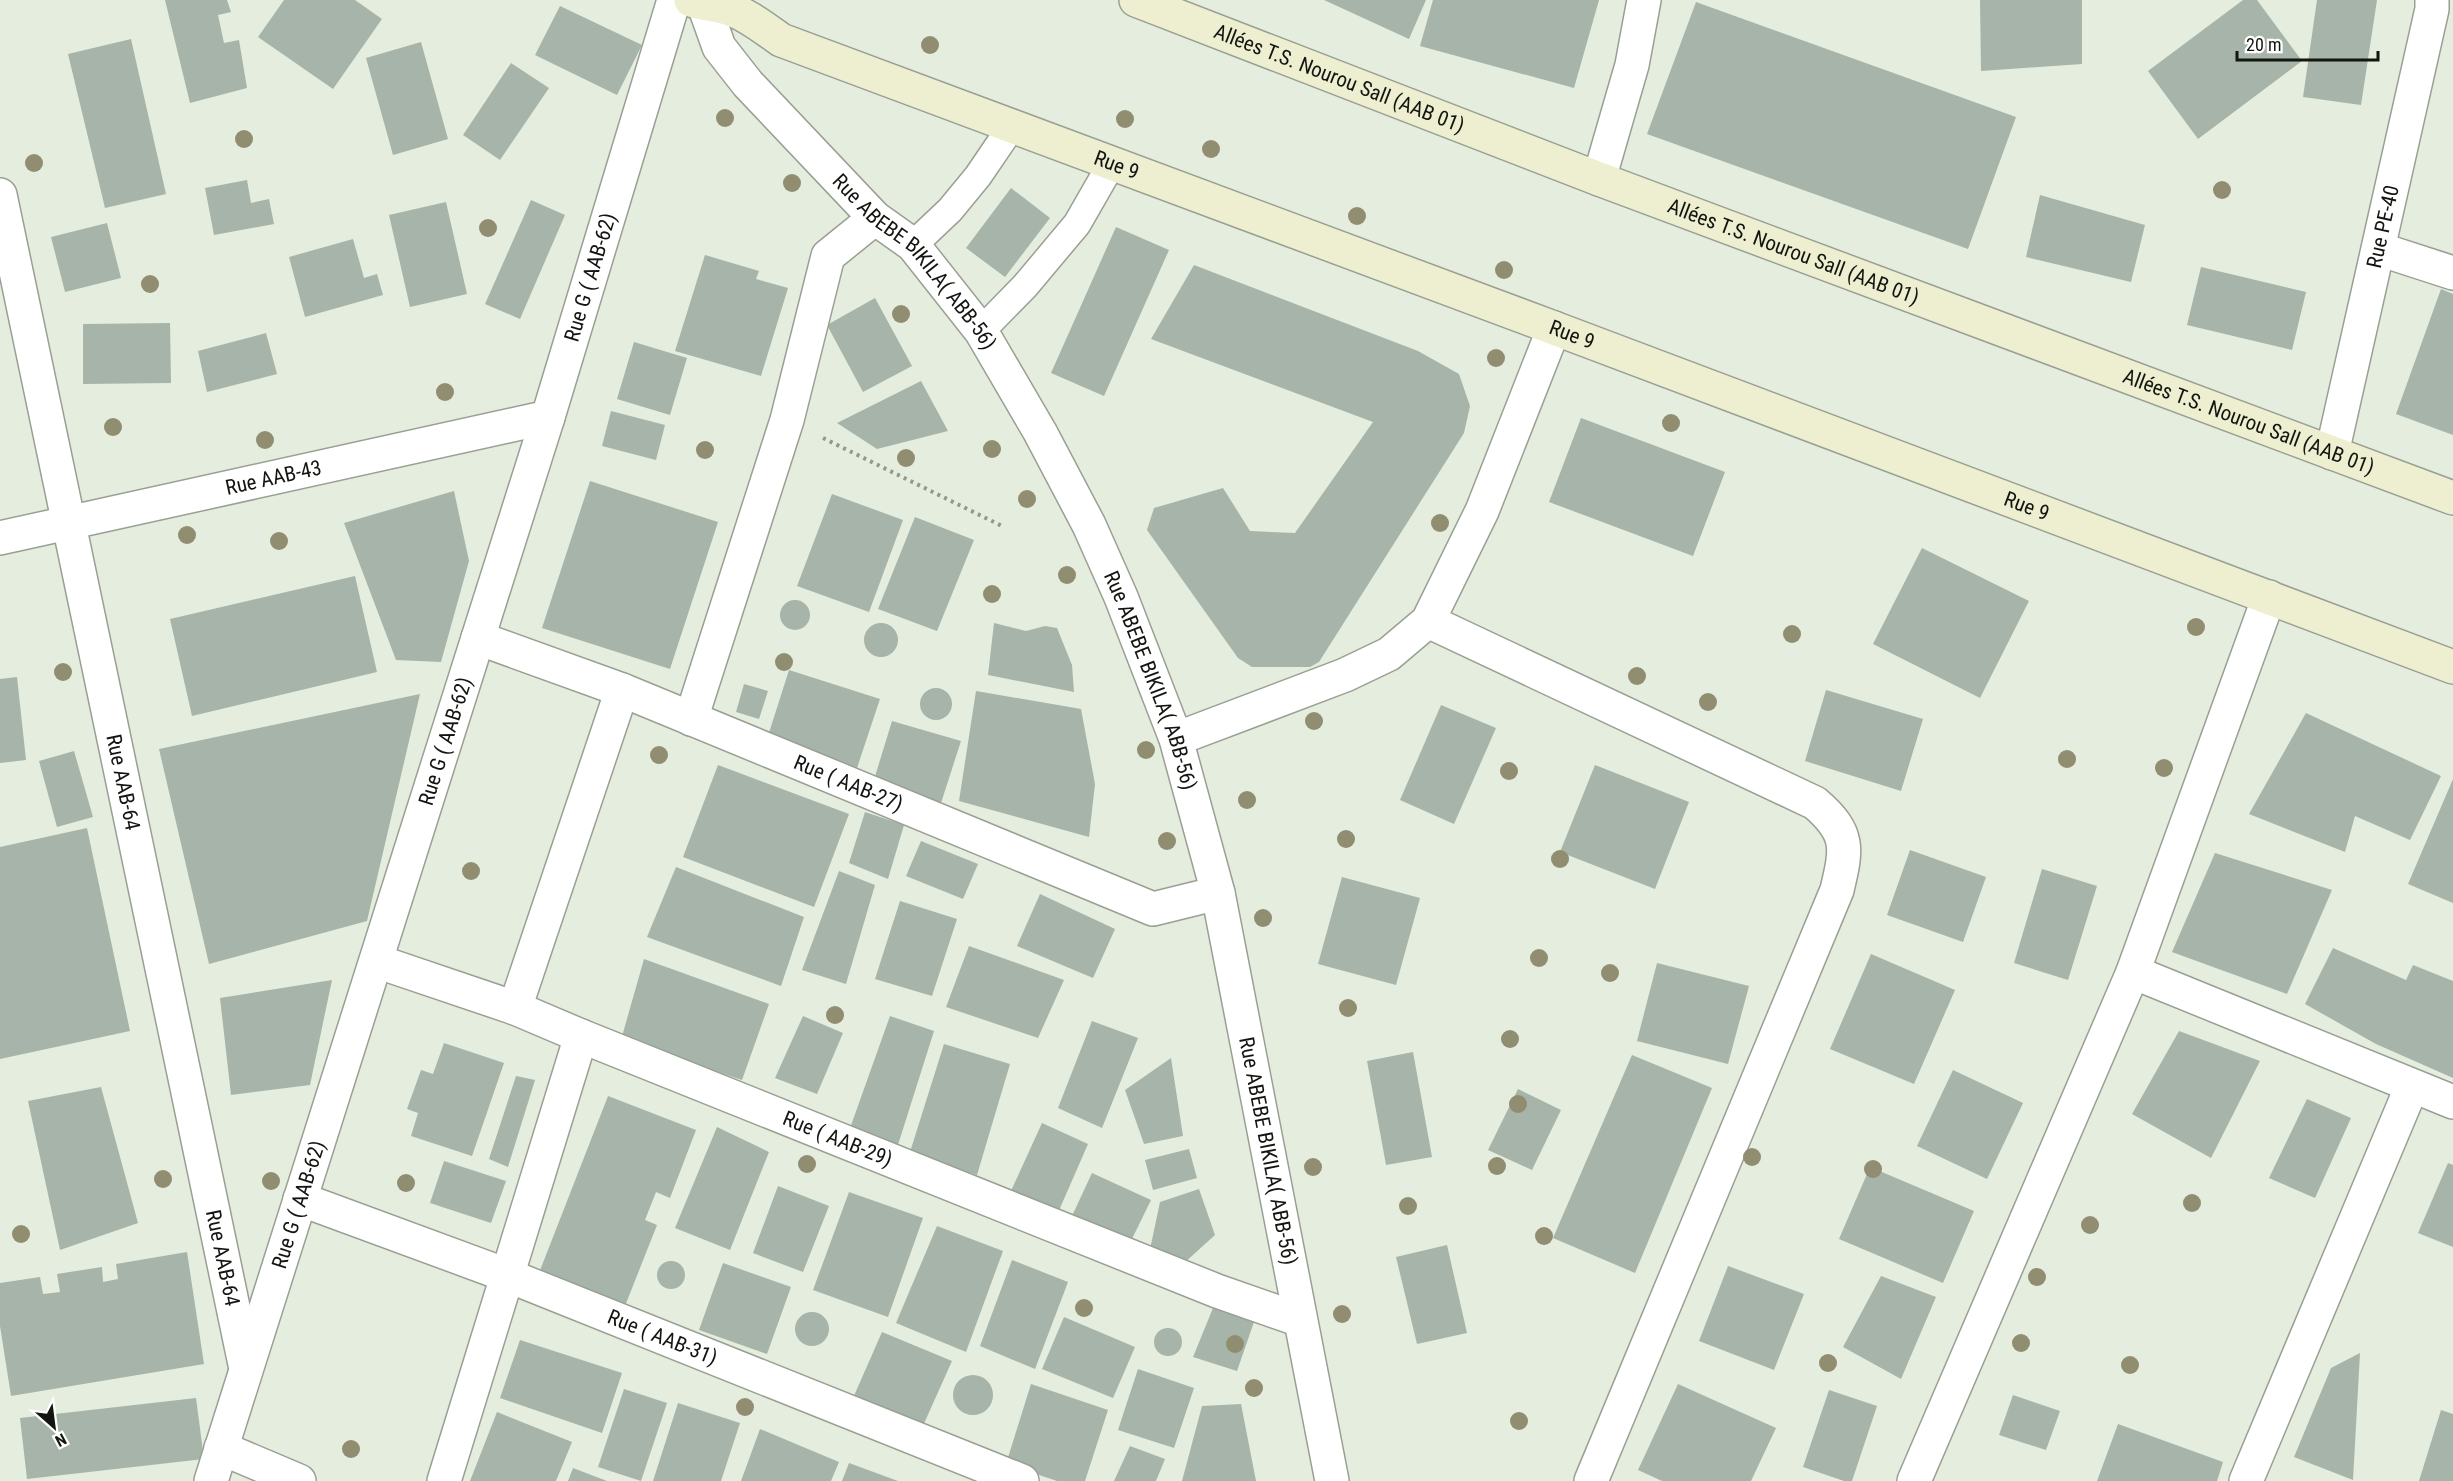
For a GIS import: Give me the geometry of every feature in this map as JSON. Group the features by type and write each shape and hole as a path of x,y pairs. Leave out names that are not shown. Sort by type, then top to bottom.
{"street":[{"name":"Allées T.S. Nourou Sall (AAB 01)","path":"1136,0 1183,9 1599,179 2453,498"},
{"path":"1599,179 1632,65 1644,0"},
{"name":"Rue 9","path":"709,2 756,23 781,40 1554,328 2453,668"},
{"name":"Rue ABEBE BIKILA( ABB-56)","path":"709,2 719,47 741,75 875,218 913,245 981,331 1040,432 1089,525 1121,597 1176,739 1218,893 1332,1481"},
{"name":"Rue G ( AAB-62)","path":"211,1481 548,417 709,2"},
{"name":"Rue PE-40","path":"2332,453 2379,249 2439,7"},
{"name":"Rue AAB-64","path":"0,195 246,1370"},
{"path":"691,719 788,420 828,256 875,218"},
{"path":"2379,249 2453,273"},
{"path":"1176,739 1345,675 1389,654 1428,621 1482,511 1554,328"},
{"name":"Rue AAB-43","path":"0,538 548,417"},
{"path":"1914,1481 2133,972 2269,597"},
{"path":"1428,621 1815,803 1834,819 1842,837 1845,858 1837,890 1591,1481"},
{"name":"Rue ( AAB-27)","path":"478,638 622,690 1153,909 1218,893"},
{"path":"515,1008 622,690"},
{"name":"Rue ( AAB-29)","path":"376,961 515,1008 1217,1291 1300,1320"},
{"path":"2133,972 2453,1102"},
{"path":"444,1481 582,1036"},
{"path":"2246,1481 2412,1086"},
{"name":"Rue ( AAB-31)","path":"300,1199 509,1276 1022,1481"},
{"path":"221,1448 299,1481"}],"lane":[{"path":"913,245 950,210 971,185 1012,126"},
{"path":"981,331 1025,286 1077,224 1112,163"}],"path":[{"path":"788,420 1004,527"}],"building":[{"path":"165,0 227,0 231,12 218,15 224,43 239,40 247,88 190,103"},
{"path":"284,0 355,0 382,19 333,89 258,37"},
{"path":"1324,0 1426,0 1409,39"},
{"path":"1433,0 1599,0 1574,88 1420,46"},
{"path":"1980,0 2082,0 2082,64 1981,71"},
{"path":"2243,0 2257,0 2302,61 2198,139 2148,71"},
{"path":"2317,0 2377,0 2361,105 2303,97"},
{"path":"1696,2 2016,117 1968,249 1647,134"},
{"path":"560,6 642,45 617,95 535,55"},
{"path":"131,39 166,194 105,208 68,54"},
{"path":"421,42 448,139 393,155 366,58"},
{"path":"511,63 549,88 500,160 463,135"},
{"path":"247,180 251,203 269,199 274,224 214,235 205,188"},
{"path":"1011,188 1050,218 1005,277 966,248"},
{"path":"2040,195 2145,225 2131,282 2026,257"},
{"path":"531,200 565,215 520,319 485,304"},
{"path":"446,202 467,294 410,307 389,215"},
{"path":"107,223 121,278 65,292 51,237"},
{"path":"1116,227 1169,250 1104,396 1051,373"},
{"path":"353,239 364,278 377,274 383,295 305,317 289,257"},
{"path":"705,255 759,271 756,279 788,288 761,376 675,351"},
{"path":"1194,265 1418,351 1459,374 1470,406 1464,433 1319,662 1310,667 1252,667 1238,658 1147,530 1154,508 1223,488 1250,531 1295,533 1373,422 1151,339"},
{"path":"2201,267 2306,292 2292,350 2187,325"},
{"path":"2441,289 2453,294 2453,435 2396,414"},
{"path":"875,298 912,366 863,392 827,325"},
{"path":"170,323 171,383 83,384 83,324"},
{"path":"266,333 277,374 207,392 198,351"},
{"path":"634,342 687,358 670,415 617,399"},
{"path":"921,381 948,431 877,449 837,423"},
{"path":"611,411 665,425 656,460 602,446"},
{"path":"1581,418 1725,472 1693,556 1549,502"},
{"path":"590,481 718,522 670,669 542,628"},
{"path":"454,491 469,561 441,662 396,660 344,523"},
{"path":"832,494 903,520 869,612 797,586"},
{"path":"915,517 974,540 937,631 878,609"},
{"path":"1922,548 2029,601 1980,698 1873,644"},
{"path":"355,576 377,672 192,716 170,619"},
{"path":"795,600 806,604 810,615 806,626 795,630 784,626 780,615 784,604"},
{"path":"881,623 893,628 898,640 893,652 881,657 869,652 864,640 869,628"},
{"path":"994,623 1026,631 1045,626 1057,628 1072,665 1074,692 988,675"},
{"path":"789,670 880,699 857,768 767,739"},
{"path":"17,677 26,760 0,763 0,679"},
{"path":"744,684 768,691 759,719 736,712"},
{"path":"936,688 947,693 952,704 947,715 936,720 925,715 920,704 925,693"},
{"path":"1826,690 1923,719 1901,791 1805,761"},
{"path":"976,691 1081,709 1095,784 1089,837 959,801"},
{"path":"420,694 367,921 209,964 159,749"},
{"path":"1441,705 1496,728 1454,824 1400,800"},
{"path":"2306,713 2441,776 2410,840 2355,816 2345,852 2249,814"},
{"path":"892,721 961,741 941,803 873,783"},
{"path":"74,751 93,817 57,827 39,761"},
{"path":"718,765 849,814 814,907 683,857"},
{"path":"1595,765 1689,802 1655,889 1560,852"},
{"path":"2453,779 2453,903 2408,884"},
{"path":"865,812 904,825 888,879 849,863"},
{"path":"87,828 130,1031 0,1059 0,847"},
{"path":"921,841 978,864 963,899 906,876"},
{"path":"1910,850 1986,877 1963,942 1887,915"},
{"path":"2215,853 2332,890 2287,994 2172,952"},
{"path":"676,867 804,917 781,986 647,937"},
{"path":"2042,869 2097,886 2068,980 2014,963"},
{"path":"839,871 875,885 846,984 802,970"},
{"path":"1342,877 1420,898 1396,985 1318,964"},
{"path":"1040,894 1115,929 1093,978 1017,946"},
{"path":"900,901 957,919 932,996 875,979"},
{"path":"969,946 1064,980 1038,1038 946,1007"},
{"path":"2333,948 2406,980 2413,965 2453,981 2453,1078 2376,1044 2305,1004"},
{"path":"1871,954 1955,990 1914,1084 1830,1049"},
{"path":"644,959 769,1004 742,1080 621,1040"},
{"path":"1657,963 1749,986 1728,1064 1637,1041"},
{"path":"332,980 310,1085 231,1095 220,998"},
{"path":"803,1016 843,1033 817,1094 775,1078"},
{"path":"890,1016 934,1031 897,1148 849,1131"},
{"path":"1092,1021 1138,1038 1102,1128 1058,1108"},
{"path":"2179,1031 2260,1061 2211,1158 2132,1114"},
{"path":"444,1043 504,1063 472,1156 411,1136 418,1113 407,1109 421,1070 433,1074"},
{"path":"944,1044 1010,1064 977,1175 910,1152"},
{"path":"1413,1052 1432,1157 1386,1165 1367,1061"},
{"path":"1632,1055 1712,1088 1635,1273 1553,1238"},
{"path":"1171,1058 1183,1136 1144,1144 1125,1090"},
{"path":"1953,1070 2023,1103 1987,1179 1917,1146"},
{"path":"516,1076 535,1080 508,1167 489,1159"},
{"path":"101,1087 138,1223 60,1250 28,1101"},
{"path":"1518,1089 1561,1110 1532,1170 1488,1150"},
{"path":"608,1096 696,1130 670,1198 656,1192 645,1220 657,1225 625,1306 539,1273"},
{"path":"2307,1099 2351,1118 2315,1198 2269,1178"},
{"path":"1042,1123 1088,1144 1057,1215 1010,1193"},
{"path":"717,1127 769,1152 730,1250 675,1228"},
{"path":"1189,1149 1197,1178 1153,1190 1145,1160"},
{"path":"444,1161 506,1181 491,1223 430,1203"},
{"path":"2448,1163 2453,1165 2453,1247 2418,1233"},
{"path":"1870,1167 1974,1211 1943,1283 1839,1239"},
{"path":"1092,1173 1151,1200 1130,1243 1072,1216"},
{"path":"778,1186 829,1206 803,1272 753,1253"},
{"path":"1199,1189 1215,1235 1183,1264 1149,1254 1160,1202"},
{"path":"849,1192 923,1218 888,1317 813,1290"},
{"path":"937,1226 1003,1251 966,1352 896,1323"},
{"path":"1447,1245 1467,1333 1417,1344 1396,1257"},
{"path":"187,1252 204,1364 11,1396 0,1326 0,1283 40,1277 43,1294 60,1292 57,1274 102,1267 103,1282 118,1279 116,1264"},
{"path":"1012,1260 1068,1282 1035,1369 980,1346"},
{"path":"671,1261 681,1265 685,1275 681,1285 671,1289 661,1285 657,1275 661,1265"},
{"path":"723,1263 791,1287 767,1354 699,1330"},
{"path":"1728,1266 1804,1294 1774,1370 1699,1341"},
{"path":"1881,1276 1936,1297 1901,1379 1843,1347"},
{"path":"1213,1308 1254,1322 1237,1371 1193,1357"},
{"path":"812,1312 824,1317 829,1329 824,1341 812,1346 800,1341 795,1329 800,1317"},
{"path":"1064,1317 1135,1347 1113,1398 1042,1369"},
{"path":"1168,1328 1178,1332 1182,1342 1178,1352 1168,1356 1158,1352 1154,1342 1158,1332"},
{"path":"882,1332 952,1361 922,1428 853,1398"},
{"path":"520,1340 622,1373 602,1433 500,1398"},
{"path":"2360,1353 2353,1480 2294,1457 2331,1368"},
{"path":"1138,1369 1194,1388 1174,1448 1118,1430"},
{"path":"973,1375 987,1381 993,1395 987,1409 973,1415 959,1409 953,1395 959,1381"},
{"path":"1031,1384 1108,1410 1085,1481 1057,1481 1006,1464"},
{"path":"1678,1384 1776,1428 1751,1481 1662,1481 1638,1470"},
{"path":"624,1389 667,1403 641,1481 598,1467"},
{"path":"1829,1390 1877,1406 1852,1481 1844,1481 1803,1467"},
{"path":"2013,1395 2060,1411 2046,1450 1999,1435"},
{"path":"196,1398 204,1459 27,1479 20,1418"},
{"path":"678,1403 740,1423 721,1481 653,1481"},
{"path":"1241,1404 1256,1481 1182,1481 1202,1406"},
{"path":"2441,1410 2453,1414 2453,1481 2419,1481"},
{"path":"497,1412 572,1442 556,1481 470,1481"},
{"path":"2118,1424 2223,1462 2217,1481 2097,1481"},
{"path":"760,1429 839,1462 831,1481 741,1481"},
{"path":"1130,1446 1165,1459 1156,1481 1114,1481"},
{"path":"849,1463 898,1481 842,1481"},
{"path":"573,1468 607,1481 568,1481"}]}
